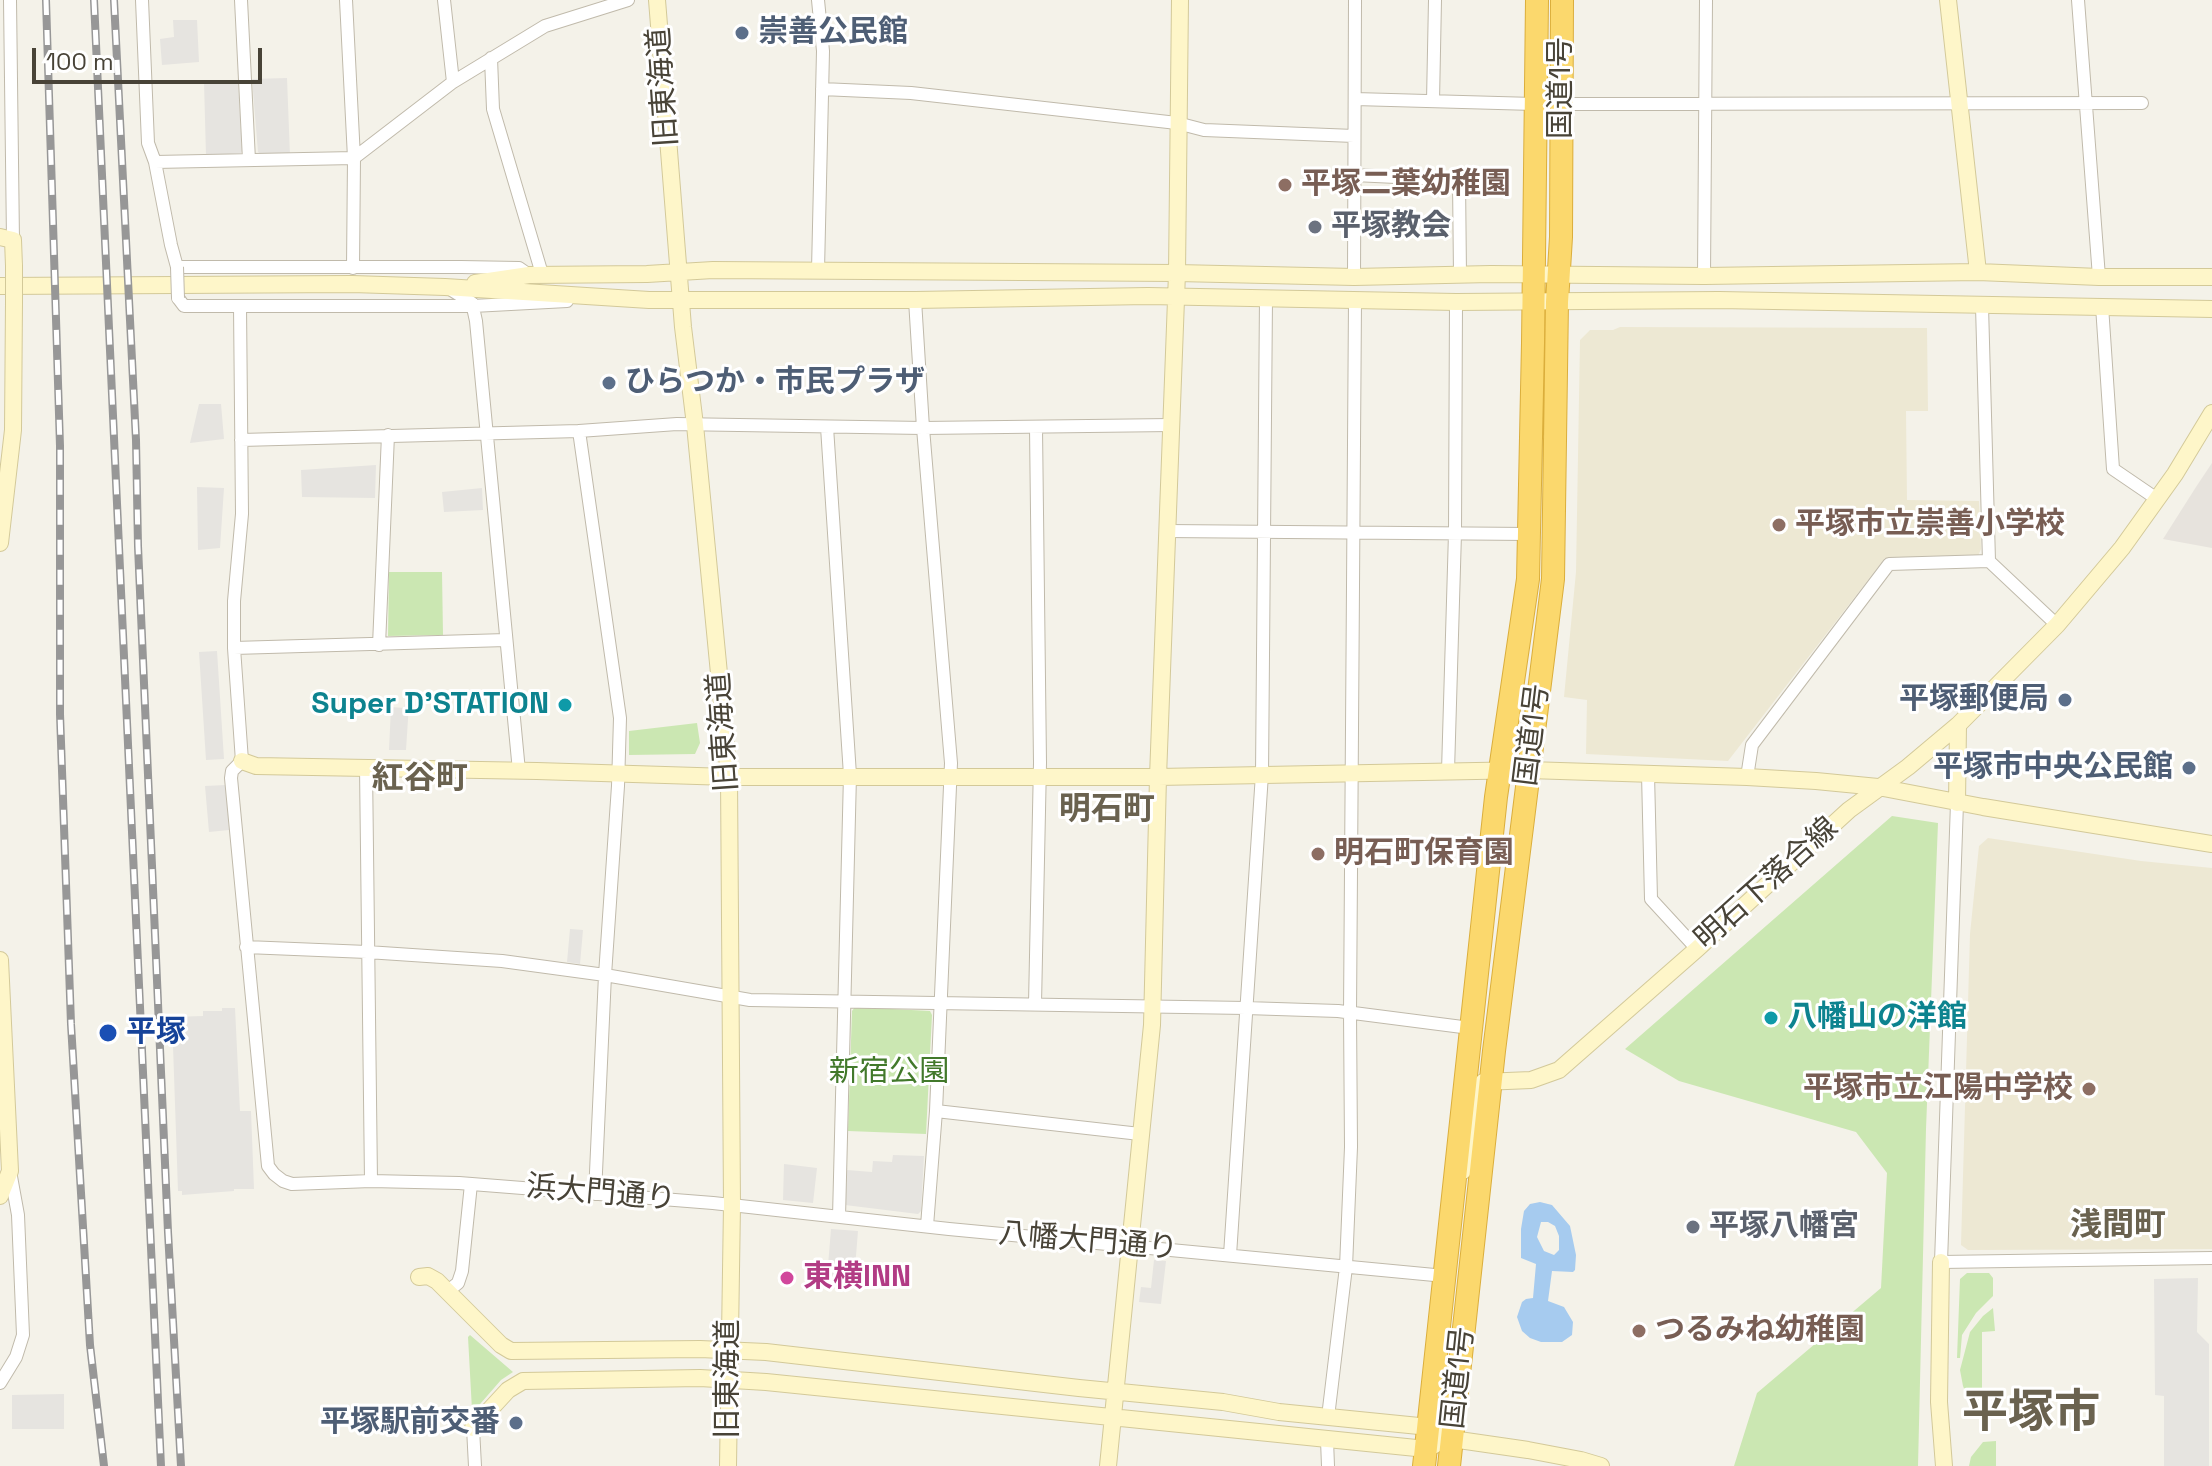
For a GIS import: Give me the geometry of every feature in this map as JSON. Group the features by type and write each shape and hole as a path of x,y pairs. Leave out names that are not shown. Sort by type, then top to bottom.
{"highway":[{"name":"国道1号","path":"1426,1447 1499,770 1528,579 1537,0"},
{"name":"国道1号","path":"1449,1466 1505,960 1553,579 1557,302 1561,237 1562,0"},
{"path":"1470,1028 1480,1025 1487,1017 1491,984 1505,960"}],"street":[{"path":"0,543 7,430 10,0"},
{"path":"142,0 148,143 155,162 177,267 178,298 184,306 473,306 612,299 1176,297 1532,303 1719,300 2212,309"},
{"path":"241,0 249,160"},
{"path":"346,0 354,158 353,268"},
{"path":"444,0 453,82"},
{"path":"155,162 354,158 453,82 545,26 628,0"},
{"name":"旧東海道","path":"657,0 681,299 729,777 732,1205 728,1466"},
{"path":"818,0 823,51 818,270"},
{"path":"1108,1466 1153,1008 1166,531 1177,273 1180,0"},
{"path":"1354,277 1355,0"},
{"path":"1433,101 1435,0"},
{"path":"1704,276 1706,0"},
{"path":"1948,0 1978,272"},
{"path":"2078,0 2099,277"},
{"path":"491,58 493,109 536,274"},
{"path":"822,89 911,93 1177,123 1204,130 1354,136"},
{"path":"1355,99 1534,104"},
{"path":"1561,104 2142,103"},
{"path":"1354,175 1459,180 1460,275"},
{"path":"177,267 519,268 536,274"},
{"path":"445,287 536,274 713,270 1354,277 1978,272 2099,277 2212,277"},
{"path":"0,286 352,284 612,299"},
{"path":"445,287 470,301 473,306 519,771"},
{"path":"1230,1255 1262,774 1266,298"},
{"path":"915,300 951,776 936,1111 927,1226"},
{"path":"1328,1417 1346,1267 1351,1147 1355,301"},
{"path":"1448,771 1455,533 1456,302"},
{"name":"浜大門通り","path":"240,306 242,514 234,601 234,648 242,761 232,771 231,778 268,1166 283,1181 292,1184 371,1181 471,1184 732,1205"},
{"path":"1982,306 1989,561"},
{"path":"2102,306 2113,469 2157,499"},
{"name":"明石下落合線","path":"1491,1081 1531,1080 1559,1070 1849,810 1958,725 2057,625 2122,548 2175,474 2212,413"},
{"path":"241,440 579,431 677,424 923,428 1171,425"},
{"path":"827,427 850,775 839,1217"},
{"path":"1035,1004 1040,776 1036,428"},
{"path":"579,431 620,718 595,1194"},
{"path":"379,645 388,435"},
{"path":"1166,531 1529,534"},
{"path":"1747,777 1752,745 1889,564 1989,561 2057,625"},
{"path":"234,648 506,640"},
{"path":"1944,1466 1939,1402 1941,1262 1958,725"},
{"path":"242,761 256,766 729,777 1158,777 1499,770 1747,777 1878,787 1957,803 2212,844"},
{"path":"366,767 371,1181"},
{"path":"1648,774 1651,899 1697,949"},
{"path":"246,947 502,961 750,1000 1246,1008 1350,1013 1470,1028"},
{"path":"0,960 3,1079 10,1171 18,1215 23,1335 16,1357 0,1383"},
{"path":"1453,1206 1471,1144 1478,1088 1483,1082 1491,1081"},
{"path":"936,1111 1140,1134"},
{"path":"0,1196 10,1171"},
{"path":"448,1291 458,1283 462,1271 471,1184"},
{"name":"八幡大門通り","path":"732,1205 1445,1276"},
{"path":"1941,1262 2212,1258"},
{"path":"419,1277 428,1276 448,1291 501,1345 511,1351 766,1352 1223,1402 1328,1417 1426,1447"},
{"path":"475,1466 473,1428 508,1390 523,1381 729,1379 1327,1440 1426,1447 1452,1439 1601,1466"},
{"path":"1456,1402 1464,1428 1483,1443"},
{"path":"1327,1440 1328,1466"}],"shaded area":[{"path":"173,20 197,20 199,62 162,65 160,39 174,37"},
{"path":"287,78 290,156 262,155 258,152 252,79"},
{"path":"238,80 242,151 240,155 206,156 204,82"},
{"name":"平塚市立崇善小学校","path":"1620,327 1927,328 1928,411 1906,411 1907,500 1979,501 1981,549 1978,556 1885,558 1728,761 1586,754 1587,700 1564,697 1576,572 1580,340 1590,330"},
{"path":"199,404 221,404 224,439 190,443"},
{"path":"2212,463 2212,548 2163,539 2196,487"},
{"path":"376,465 375,498 302,497 301,470"},
{"path":"197,487 224,488 220,548 198,550"},
{"path":"482,488 483,510 444,512 442,492"},
{"path":"217,651 224,759 206,760 199,652"},
{"path":"405,704 409,704 406,750 389,750 391,707 404,708"},
{"path":"226,785 229,830 209,832 205,786"},
{"name":"平塚市立江陽中学校","path":"1988,838 2141,861 2212,868 2212,1249 1968,1250 1961,1245 1970,934 1979,846"},
{"path":"570,929 583,930 580,964 567,962"},
{"path":"222,1008 235,1008 240,1111 251,1111 254,1189 182,1195 182,1191 178,1191 172,1017 203,1016 203,1011 222,1011"},
{"path":"893,1155 924,1156 921,1211 918,1214 845,1205 847,1170 872,1172 873,1161 892,1162"},
{"path":"784,1164 817,1168 813,1203 783,1200"},
{"path":"831,1229 858,1231 854,1280 827,1278"},
{"path":"1154,1260 1166,1261 1161,1304 1139,1302 1141,1287 1151,1288"},
{"path":"2198,1278 2197,1332 2209,1344 2209,1466 2164,1466 2164,1396 2155,1395 2154,1279"},
{"path":"64,1394 64,1429 12,1429 12,1395"}],"green space":[{"path":"389,572 442,572 443,635 388,636"},
{"path":"697,723 700,743 695,754 629,755 629,731"},
{"path":"1892,816 1938,823 1926,1129 1918,1466 1734,1466 1757,1393 1881,1288 1887,1173 1856,1132 1679,1081 1625,1049"},
{"name":"新宿公園","path":"855,1007 930,1011 926,1134 848,1131 852,1011"},
{"path":"1967,1273 1989,1273 1993,1278 1993,1296 1976,1313 1962,1335 1960,1358 1957,1358 1960,1279"},
{"path":"1993,1308 1995,1331 1982,1332 1982,1420 1970,1403 1960,1370 1970,1332"},
{"path":"470,1335 513,1372 501,1380 474,1411 468,1337"},
{"path":"1996,1441 1996,1466 1969,1466 1971,1457 1983,1442"}],"water":[{"path":"1540,1202 1552,1205 1570,1226 1576,1255 1575,1270 1552,1271 1548,1301 1564,1307 1573,1322 1572,1335 1562,1342 1541,1342 1530,1338 1522,1331 1517,1317 1522,1302 1533,1298 1536,1264 1521,1258 1524,1211 1530,1204","holes":["1541,1222 1555,1226 1559,1236 1559,1250 1554,1255 1544,1251 1537,1237"]}],"railway":[{"path":"46,0 60,446 60,714 71,1024 90,1345 104,1466"},
{"path":"94,0 161,1466"},
{"path":"114,0 181,1466"}],"place":[{"name":"崇善公民館","path":"742,33"},
{"name":"平塚二葉幼稚園","path":"1285,185"},
{"name":"平塚教会","path":"1315,227"},
{"name":"ひらつか・市民プラザ","path":"609,383"},
{"name":"平塚市立崇善小学校","path":"1779,525"},
{"name":"平塚郵便局","path":"2065,700"},
{"name":"Super D'STATION","path":"565,705"},
{"name":"平塚市中央公民館","path":"2189,768"},
{"name":"明石町保育園","path":"1318,854"},
{"name":"八幡山の洋館","path":"1771,1018"},
{"name":"平塚","path":"108,1033"},
{"name":"平塚市立江陽中学校","path":"2089,1089"},
{"name":"平塚八幡宮","path":"1693,1227"},
{"name":"東横INN","path":"787,1278"},
{"name":"つるみね幼稚園","path":"1639,1331"},
{"name":"平塚駅前交番","path":"516,1423"}],"district":[{"name":"紅谷町","path":"420,779"},
{"name":"明石町","path":"1107,810"},
{"name":"浅間町","path":"2118,1226"},
{"name":"平塚市","path":"2031,1415"}]}
